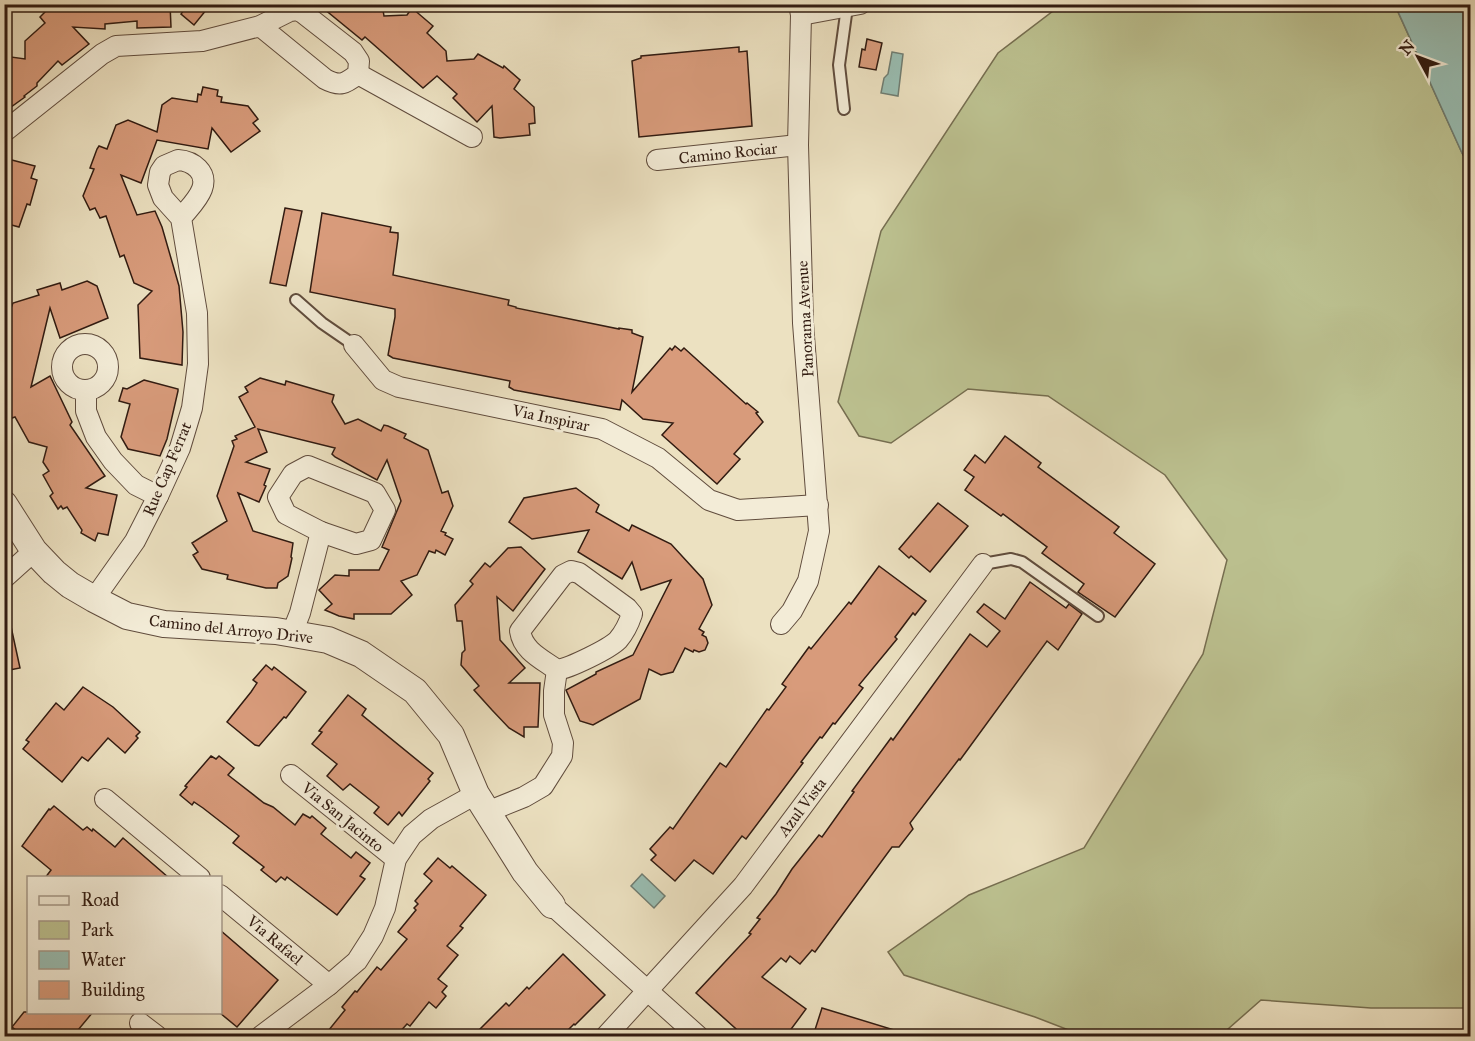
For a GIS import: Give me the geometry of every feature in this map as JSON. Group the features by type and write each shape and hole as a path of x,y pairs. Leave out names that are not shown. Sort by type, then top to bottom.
{"street":[{"path":"800,10 853,6"},
{"path":"4,132 102,54 117,46 202,41 260,26 290,11 297,10 303,13 353,52 359,62 358,74 346,83 335,84 325,79 260,26"},
{"name":"Panorama Avenue","path":"781,624 792,611 808,581 819,531 803,323 798,145 800,10"},
{"path":"358,74 472,137"},
{"name":"Camino Rociar","path":"657,160 798,145"},
{"name":"Rue Cap Ferrat","path":"94,599 135,541 180,448 192,408 198,364 197,313 181,218"},
{"name":"Via Inspirar","path":"354,345 383,380 399,387 602,429 657,458 709,500 738,510 818,506"},
{"path":"86,390 86,411 96,437 113,461 136,485 158,496"},
{"path":"308,466 375,493 385,510 371,540 356,544 321,532 286,514 278,497 292,474 308,466"},
{"name":"Camino del Arroyo Drive","path":"4,504 34,551 70,585 127,616 164,624 292,633 328,640 361,654 415,691 451,735 482,803 525,872 552,905"},
{"path":"292,633 300,614 321,532"},
{"path":"4,578 34,551"},
{"name":"Azul Vista","path":"606,1036 743,886 983,564"},
{"path":"571,571 579,573 632,614 616,641 569,669 557,670 526,648 520,631 563,574 571,571"},
{"path":"261,1036 357,961 373,936 385,908 396,858 412,835 431,819 482,803 524,797 543,786 562,756 563,743 554,716 557,670"},
{"name":"Via San Jacinto","path":"291,775 396,858"},
{"path":"105,799 198,876"},
{"name":"Via Rafael","path":"222,897 329,985"},
{"path":"552,905 698,1036"},
{"path":"140,1023 157,1036"}],"lane":[{"path":"844,109 839,65 853,6"},
{"name":"Via Inspirar","path":"296,300 322,323 354,345"},
{"path":"983,564 1011,559 1023,562 1098,616"}],"green space":[{"path":"1380,4 1397,10 1470,167 1470,1008 1371,1008 1261,1000 1220,1036 1084,1036 1035,1017 904,975 888,952 969,895 1084,848 1203,654 1227,560 1165,475 1048,396 968,389 891,443 859,436 838,402 881,231 998,53 1061,5"}],"water":[{"path":"1395,5 1470,5 1470,167 1462,153"},
{"path":"892,52 903,54 898,96 881,93 884,78 888,74"},
{"path":"642,874 665,896 654,908 631,886"}],"building":[{"path":"53,4 170,4 171,27 137,28 137,21 105,24 105,29 73,27 89,44 62,65 58,61 37,83 37,86 4,112 4,56 25,59 25,41 45,23 40,17"},
{"path":"188,4 211,4 194,25 181,14"},
{"path":"318,4 382,4 384,16 407,15 412,8 433,26 427,33 446,51 447,61 474,59 478,54 503,68 504,66 520,80 514,89 534,107 535,123 529,124 530,135 494,137 492,106 477,122 453,98 457,94 437,76 423,88 365,37 362,40"},
{"path":"867,39 882,43 876,70 859,67 862,49 865,50"},
{"path":"739,47 739,52 747,51 752,126 639,137 632,61 641,56"},
{"path":"203,87 218,90 217,96 222,97 221,102 248,106 258,119 253,123 260,131 231,152 212,128 208,149 157,140 141,183 121,175 137,215 155,211 162,227 179,286 183,332 182,365 140,358 138,305 152,291 134,283 124,255 120,257 106,216 100,218 95,208 90,210 83,196 94,169 90,168 97,149 99,146 107,149 116,125 128,120 157,132 162,105 172,98 197,102 198,94 201,95"},
{"path":"8,159 35,166 31,178 37,180 30,205 27,204 19,227 4,223 4,172"},
{"path":"285,208 302,211 286,286 270,283"},
{"path":"322,213 391,227 390,232 398,233 393,275 509,300 508,305 516,308 632,330 632,333 643,337 632,392 670,348 672,350 675,346 681,351 684,348 758,412 756,413 763,422 734,454 740,459 717,484 662,435 673,423 643,419 622,400 620,410 514,390 509,387 510,381 393,358 388,355 395,309 310,292"},
{"path":"87,281 97,286 108,318 60,338 50,308 31,387 50,376 72,422 70,425 105,476 86,488 117,495 108,535 98,533 95,541 81,533 82,530 67,507 63,509 61,506 58,509 50,496 53,493 43,475 49,471 43,462 47,447 29,442 15,417 12,418 10,415 4,418 4,311 9,313 13,303 39,295 37,290 60,283 62,290"},
{"path":"260,378 285,385 286,381 334,395 332,402 345,424 358,419 381,431 384,425 388,426 406,434 404,438 428,450 442,493 448,491 453,506 441,531 453,539 445,555 436,550 435,553 429,551 417,575 401,581 412,595 391,614 354,614 354,619 339,616 325,610 332,604 319,590 335,575 349,576 349,570 379,570 389,550 382,547 401,501 387,460 377,480 335,457 332,454 335,448 258,429 267,452 246,462 270,469 264,485 266,486 259,502 238,493 253,531 293,543 288,576 278,583 277,588 266,588 227,579 228,575 202,569 193,555 198,552 192,543 227,521 217,496 234,446 232,441 237,439 235,436 255,427 239,397 248,392 245,387"},
{"path":"144,380 178,389 167,439 160,456 128,449 121,437 130,404 119,401 123,388 127,389"},
{"path":"1005,436 1041,463 1038,467 1119,527 1114,533 1155,564 1115,617 1078,592 1084,584 1042,553 1047,547 1003,514 1001,516 965,490 974,477 964,470 975,455 985,463"},
{"path":"576,488 599,505 596,512 629,531 632,525 671,544 703,579 712,605 699,629 704,632 702,635 706,637 708,643 705,650 699,652 694,650 693,652 685,648 673,672 661,675 649,669 640,699 593,725 580,721 566,690 596,672 633,655 671,580 641,590 632,562 622,579 578,552 589,530 532,539 509,522 524,498"},
{"path":"938,503 968,526 930,572 899,549"},
{"path":"521,547 545,569 513,611 497,597 500,640 525,668 509,683 540,683 538,727 524,727 524,737 509,728 474,690 479,686 461,665 462,653 465,650 462,621 457,621 455,605 473,584 470,581 485,563 490,567 508,548"},
{"path":"879,566 926,601 915,615 913,613 895,637 897,639 859,685 863,688 835,724 833,723 822,738 820,737 746,839 742,836 713,874 694,860 675,881 651,860 656,855 650,849 670,827 673,829 720,763 726,767 767,709 769,710 786,687 782,684 809,647 811,649 849,602 851,604"},
{"path":"1030,582 1066,608 1069,604 1082,614 1058,650 1047,641 960,760 910,823 913,829 899,847 892,847 815,952 812,950 800,964 790,956 786,962 781,958 762,977 806,1009 786,1036 744,1036 696,993 751,934 749,933 760,919 757,918 792,869 819,835 822,837 854,792 852,791 891,738 893,740 970,634 987,647 1000,631 977,612 984,604 1005,619"},
{"path":"10,622 20,668 4,671 4,623"},
{"path":"266,665 272,670 274,667 306,692 286,718 284,717 259,746 227,722 251,692 257,683 253,680"},
{"path":"83,687 113,707 140,732 136,736 138,738 125,753 108,738 88,761 82,757 62,782 23,749 29,742 26,740 56,703 64,710"},
{"path":"348,695 366,709 362,715 433,773 428,779 430,781 402,816 399,812 388,825 374,813 379,807 350,784 343,790 327,776 337,764 312,744 322,732 319,731"},
{"path":"211,756 216,759 219,756 234,768 228,775 295,825 303,814 310,818 312,816 326,828 321,834 351,858 356,852 370,863 360,876 365,879 337,915 287,877 285,880 281,877 276,882 261,870 264,867 233,843 239,836 203,808 194,802 192,805 180,795"},
{"path":"54,806 83,830 87,827 92,831 93,829 115,847 123,838 167,876 46,876 51,870 22,846"},
{"path":"438,858 450,868 452,866 486,895 460,926 463,928 447,946 458,955 438,979 447,986 442,992 446,996 436,1008 429,1002 410,1026 407,1024 396,1036 324,1036 345,1010 342,1007 355,991 357,992 377,967 381,970 407,939 398,932 416,910 414,908 418,904 415,901 432,881 424,874"},
{"path":"222,932 278,980 237,1027 221,1014"},
{"path":"563,954 605,995 575,1025 562,1036 473,1036 506,1003 509,1006 527,987 529,989"},
{"path":"822,1008 904,1033 904,1036 813,1036"},
{"path":"24,1012 27,1014 91,1014 73,1036 24,1036 12,1027"}]}
